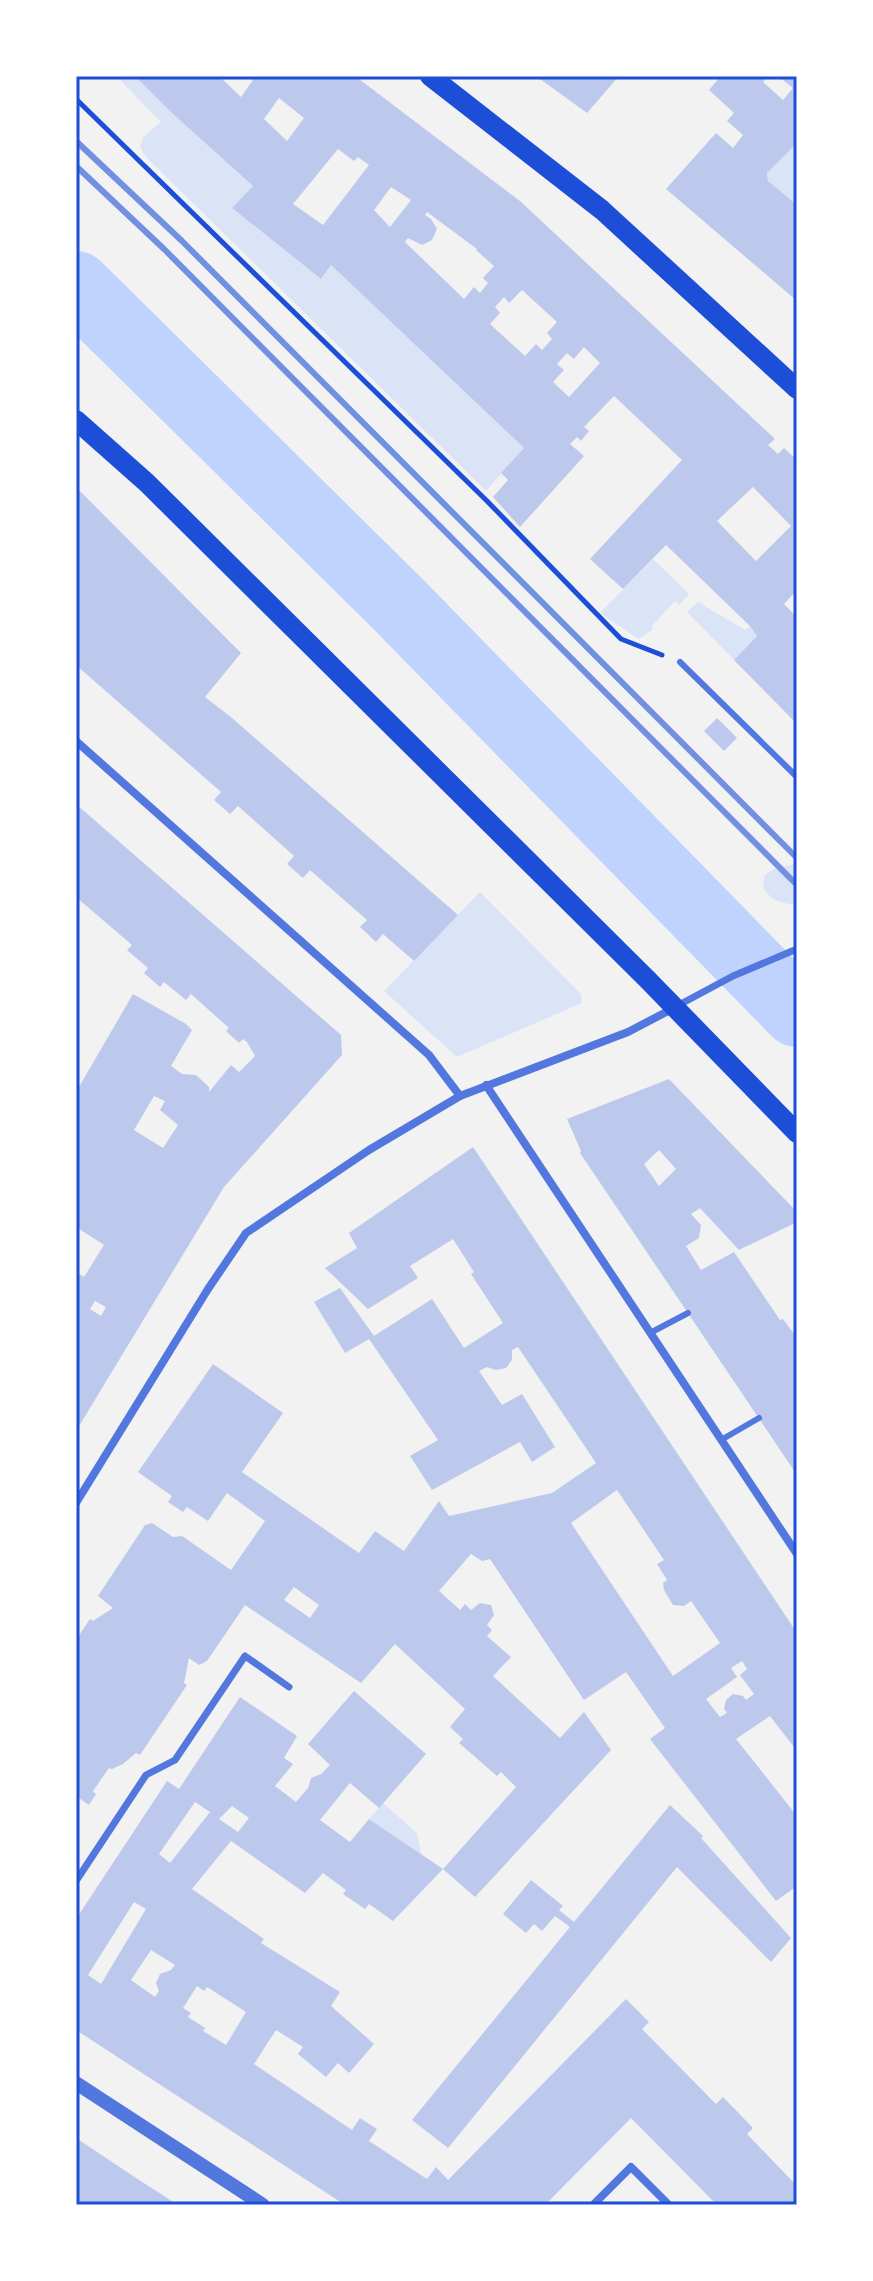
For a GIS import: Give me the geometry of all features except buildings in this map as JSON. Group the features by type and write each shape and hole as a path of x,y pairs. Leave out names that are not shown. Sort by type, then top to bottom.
{"main road":[{"path":"430,76 602,210 797,389"},
{"path":"76,420 147,483 675,1007 797,1133"}],"street":[{"path":"76,741 429,1055 460,1096"},
{"path":"76,1503 246,1233 369,1150 460,1096 628,1032 733,976 797,949"},
{"path":"486,1085 797,1554"},
{"path":"76,1881 146,1775 175,1760 245,1656 289,1687"},
{"path":"76,2083 263,2205"},
{"path":"593,2205 631,2167 669,2205"}],"lane":[{"path":"680,662 797,777"},
{"path":"650,1333 688,1313"},
{"path":"721,1440 759,1418"}],"path":[{"path":"76,99 476,490 621,639 680,662"}],"shaded area":[{"path":"125,76 135,76 253,186 233,209 321,279 331,265 524,448 486,491 146,157 140,147 143,137 161,122 121,81"},
{"path":"797,143 797,205 768,181 767,173"},
{"path":"653,559 689,594 679,605 675,601 652,626 653,629 639,639 600,613"},
{"path":"698,602 745,630 750,626 757,636 734,660 687,612"},
{"path":"797,864 797,905 772,898 763,885 765,875 775,868"},
{"path":"480,892 581,994 582,1003 457,1057 384,991"},
{"path":"797,974 797,1015 773,1020 755,1013 749,998 763,982 782,975"},
{"path":"383,1803 417,1833 421,1854 369,1819"}],"waterway":[{"path":"76,286 399,605 797,1012"}],"railway":[{"path":"76,141 182,241 797,858"},
{"path":"76,166 164,249 797,885"}]}
